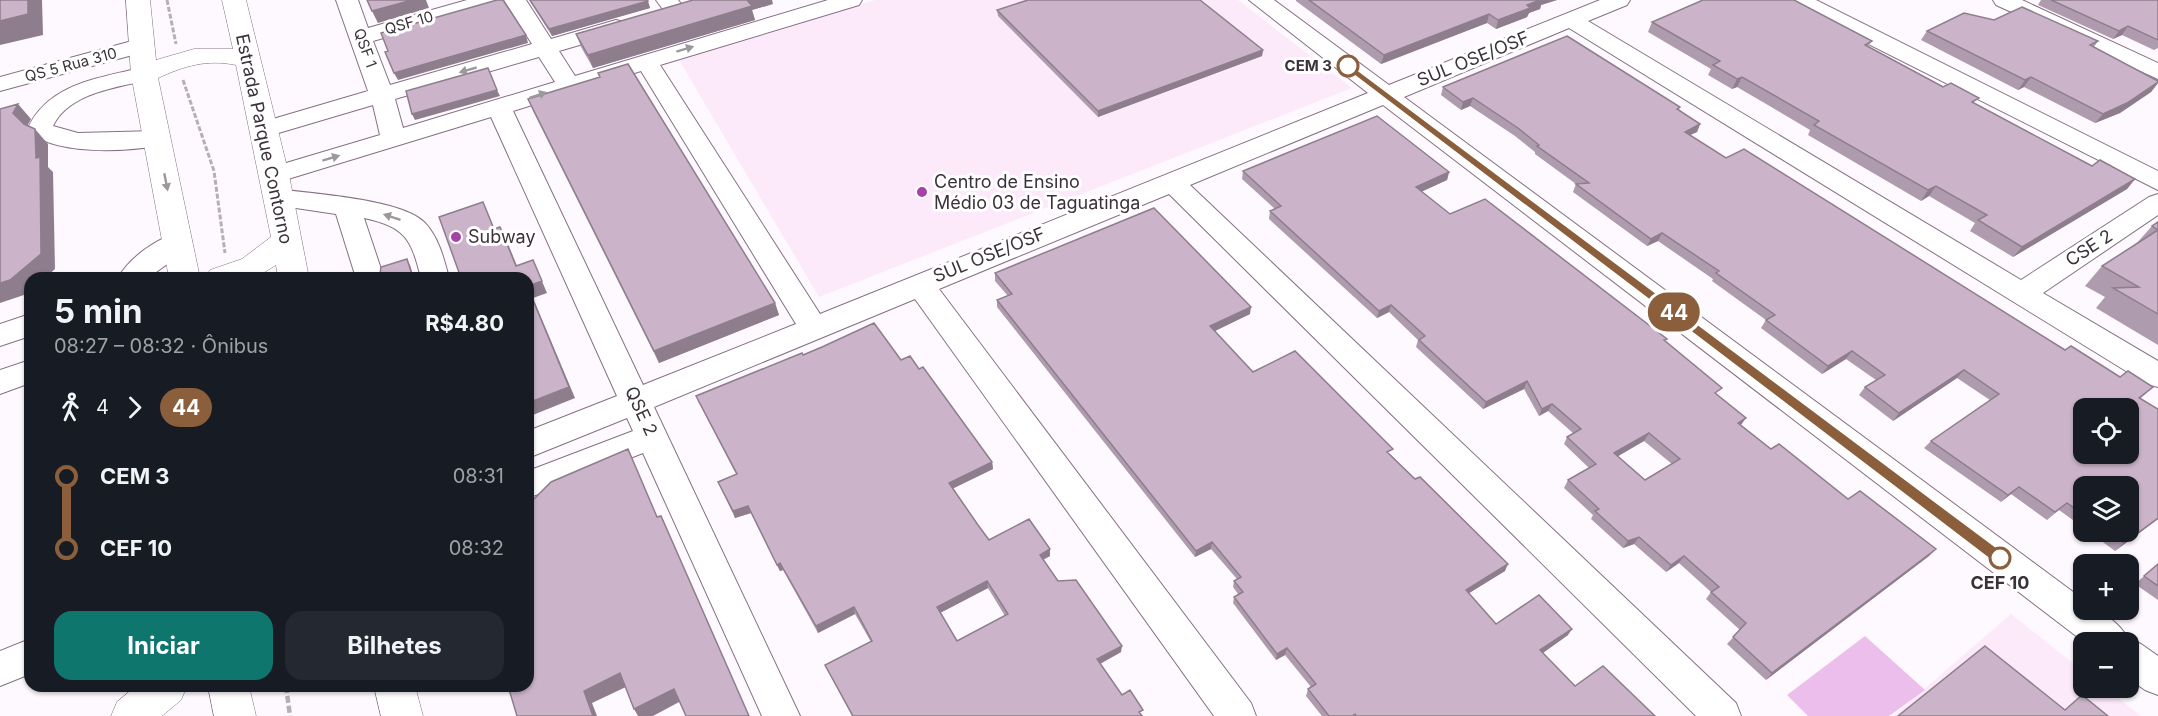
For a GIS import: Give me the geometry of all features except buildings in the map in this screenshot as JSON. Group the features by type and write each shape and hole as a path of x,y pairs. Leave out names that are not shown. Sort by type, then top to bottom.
{"main road":[{"path":"138,0 144,74 157,139 201,270 253,267 286,241"},
{"path":"144,74 178,54 221,34 236,10"},
{"name":"Estrada Parque Contorno","path":"236,10 246,59 265,129 293,272"},
{"path":"143,45 178,54 219,53 246,59"},
{"path":"132,716 159,692"},
{"path":"230,692 235,716"},
{"path":"396,692 402,716"}],"street":[{"name":"QSF 1","path":"347,0 382,96 394,140"},
{"name":"QSF 10","path":"361,37 434,8 492,0"},
{"path":"515,0 569,85"},
{"path":"277,186 394,140 851,0"},
{"path":"1260,0 2097,632"},
{"name":"SUL OSE/OSF","path":"534,442 919,283 1386,94 1572,11 1619,0"},
{"path":"1799,0 2158,182"},
{"path":"2004,0 2158,72"},
{"path":"665,9 698,3"},
{"path":"1572,11 2020,294 2158,376"},
{"path":"265,129 632,23"},
{"name":"QS 5 Rua 310","path":"0,84 143,45"},
{"path":"646,61 814,328"},
{"path":"80,63 89,89"},
{"path":"144,74 89,89 56,105 42,119 40,128 48,137 64,140 157,139"},
{"name":"QSE 2","path":"500,107 781,716"},
{"path":"1171,181 1722,716"},
{"path":"277,186 347,208 389,215 412,225 423,242 433,272"},
{"name":"CSE 2","path":"2020,294 2158,203"},
{"path":"347,208 368,272"},
{"path":"137,272 142,266 201,270"},
{"path":"919,283 1237,716"},
{"path":"0,335 24,327"},
{"path":"0,382 24,373"},
{"path":"534,483 653,436"},
{"path":"0,669 24,659"},
{"path":"2139,664 2158,678"}],"path":[{"path":"167,0 186,95 214,171 201,270"},
{"path":"287,692 290,716"}],"shaded area":[{"name":"Centro de Ensino Médio 03 de Taguatinga","path":"875,0 1238,0 1352,88 819,297 679,60"},
{"path":"2011,614 2073,663 2073,698 2118,698 2141,716 1893,716"},
{"path":"1865,636 1925,690 1889,716 1808,716 1787,695"}],"bus line":[{"name":"44","path":"1348,66 2000,558"}],"place":[{"name":"CEM 3","path":"1348,66"},
{"name":"Centro de Ensino Médio 03 de Taguatinga","path":"922,192"},
{"name":"Subway","path":"456,237"},
{"name":"CEF 10","path":"2000,558"}]}
